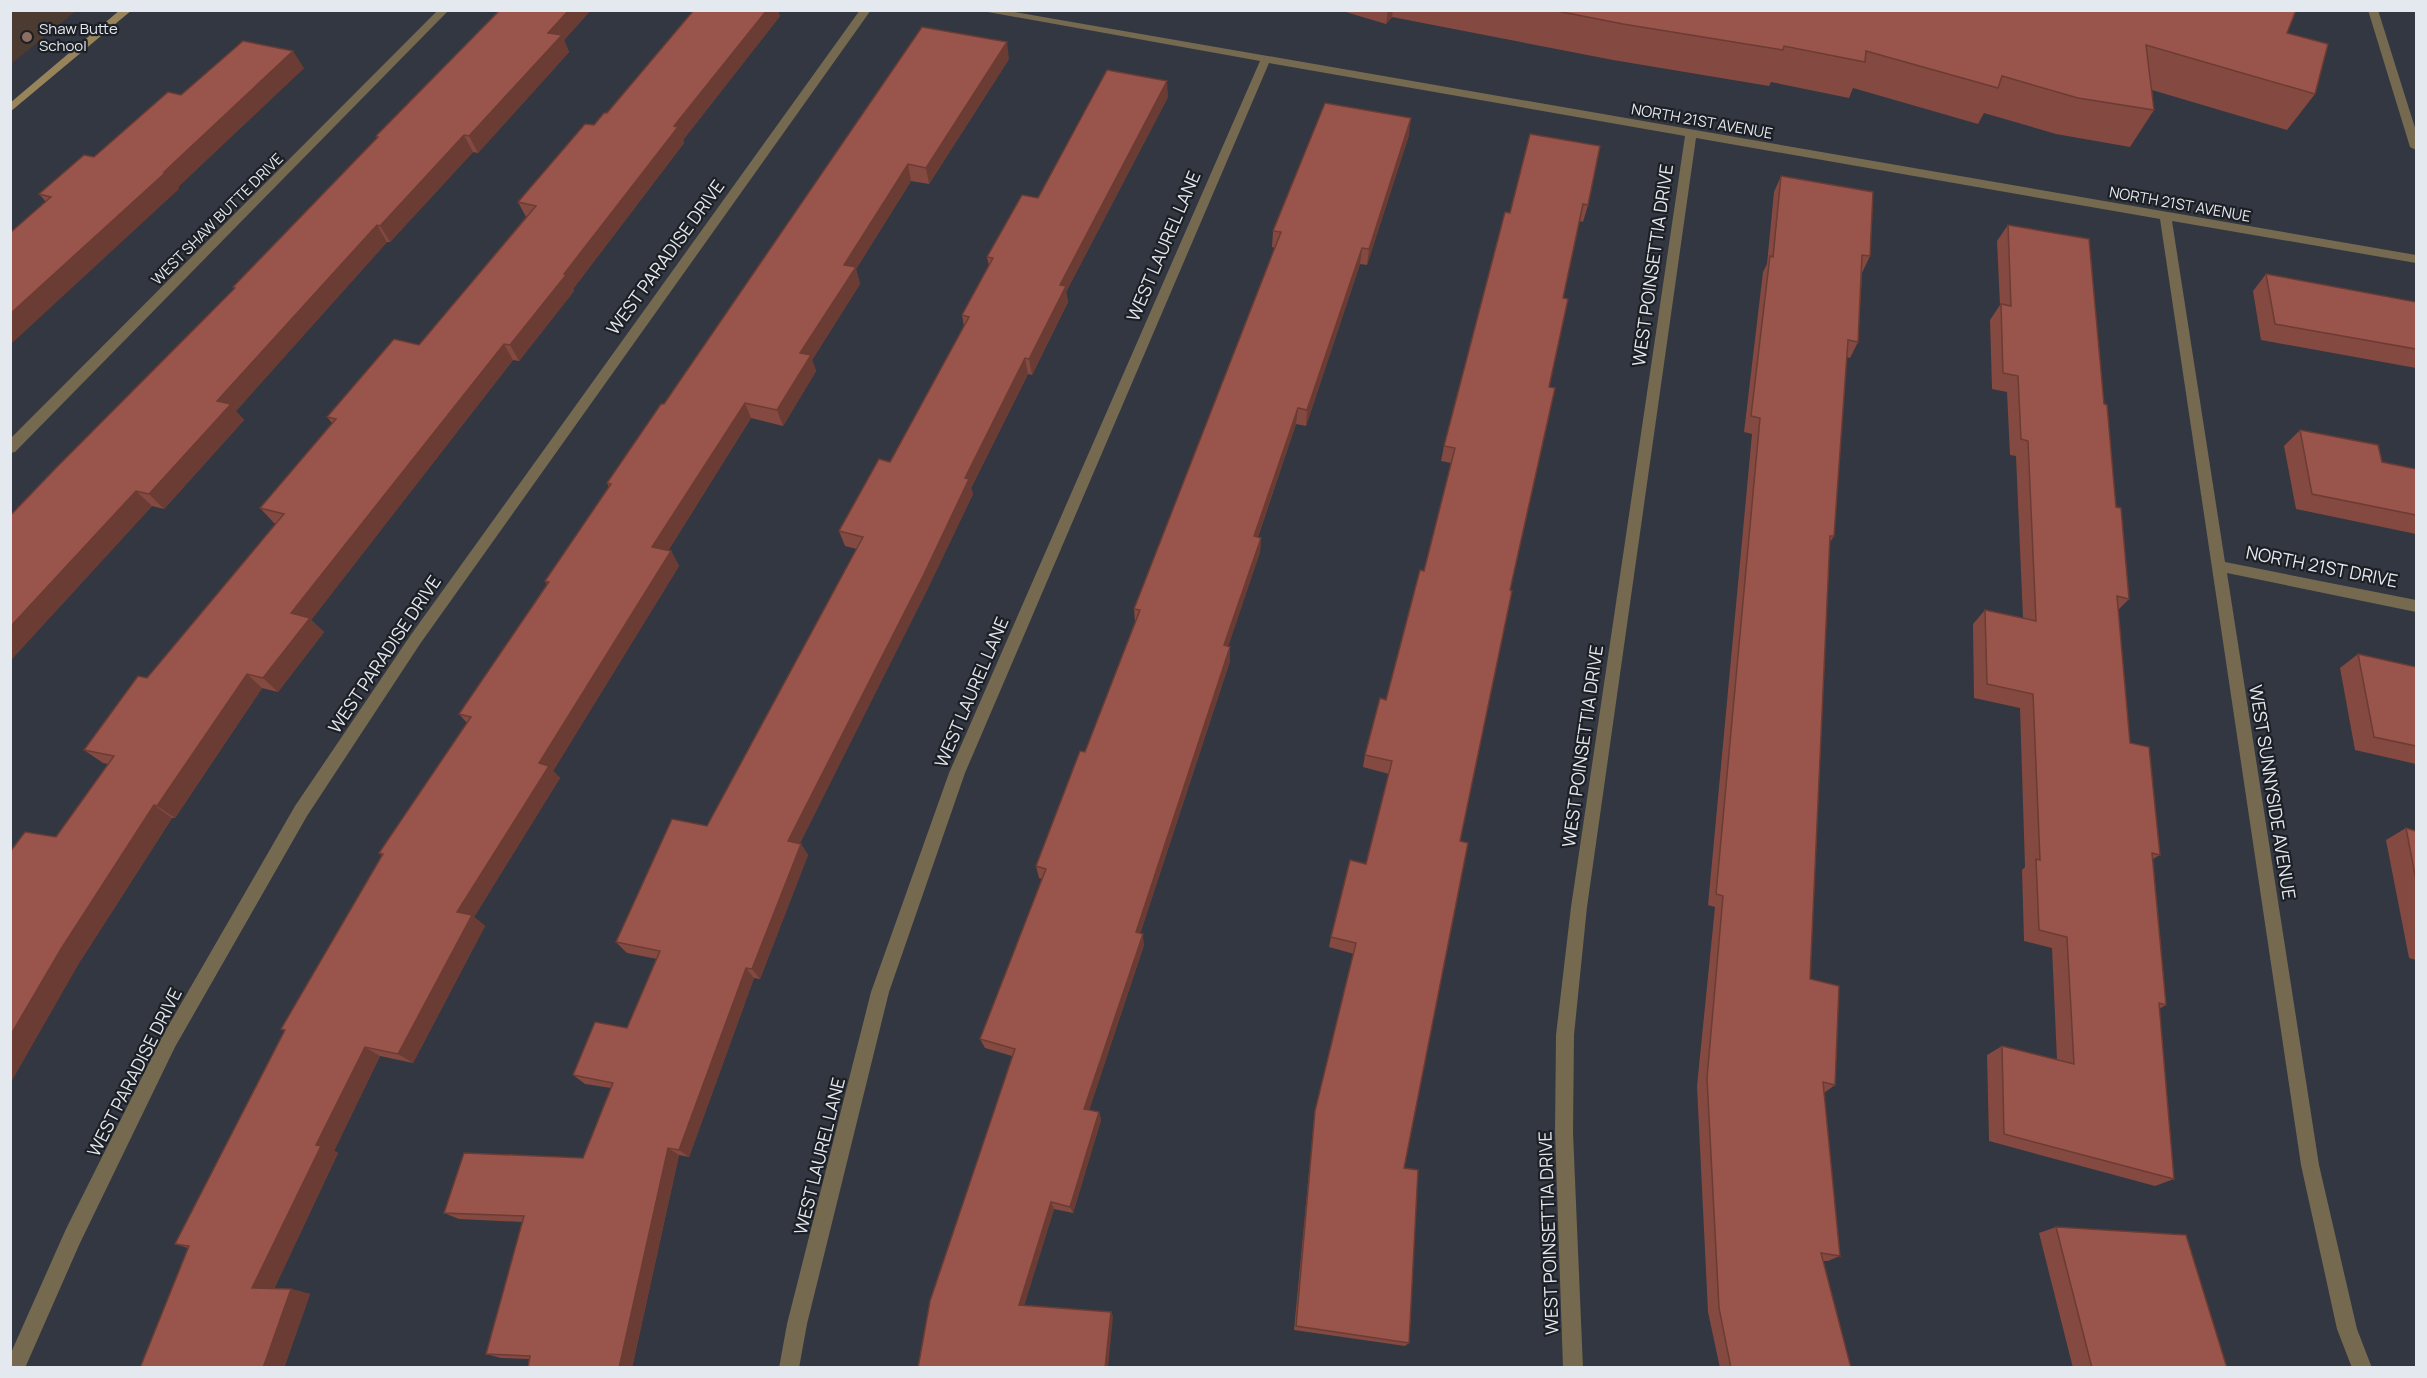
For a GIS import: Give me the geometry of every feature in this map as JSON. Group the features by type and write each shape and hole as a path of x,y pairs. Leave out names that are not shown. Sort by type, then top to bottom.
{"main road":[{"path":"10,109 128,10"}],"street":[{"name":"WEST SHAW BUTTE DRIVE","path":"10,448 444,10"},
{"name":"WEST PARADISE DRIVE","path":"15,1368 73,1236 169,1041 302,811 415,640 866,10"},
{"name":"NORTH 21ST AVENUE","path":"982,10 2416,259"},
{"path":"2373,10 2416,147"},
{"name":"WEST LAUREL LANE","path":"789,1368 797,1324 880,992 957,772 1266,59"},
{"name":"WEST POINSETTIA DRIVE","path":"1573,1368 1564,1132 1565,1035 1579,907 1690,134"},
{"name":"WEST SUNNYSIDE AVENUE","path":"2166,217 2310,1166 2347,1329 2362,1368"},
{"name":"NORTH 21ST DRIVE","path":"2219,566 2416,606"}],"shaded area":[{"name":"Shaw Butte School","path":"11,10 76,10 76,11 11,64"}],"building":[{"path":"500,10 569,10 548,33 562,35 469,136 464,135 380,226 377,225 217,401 231,404 149,494 136,491 10,627 10,516 235,288 233,287 378,137 376,136"},
{"path":"694,10 767,10 674,126 678,127 564,274 566,275 510,345 504,344 291,613 310,618 263,678 247,674 157,806 154,805 61,949 10,1036 10,852 25,832 56,837 114,756 84,750 138,676 147,678 284,514 260,508 336,419 327,417 394,339 419,345 536,206 518,202 585,124 594,125 604,113 607,113"},
{"path":"1552,10 2296,10 2287,33 2328,44 2315,94 2146,45 2154,110 2078,98 2002,76 1998,88 1866,51 1865,62 1784,46 1783,50"},
{"path":"922,27 1007,42 926,168 908,164 844,265 856,267 800,353 811,355 777,410 745,403 652,547 671,551 539,763 549,766 457,912 472,915 398,1054 365,1047 316,1145 321,1146 252,1288 291,1289 263,1368 140,1368 189,1246 175,1244 285,1030 281,1029 383,854 379,853 471,717 459,714 549,582 545,581 611,484 607,483 661,404 664,404"},
{"path":"243,41 293,51 164,172 166,172 10,314 10,233 51,197 39,194 84,155 94,157 168,92 181,95"},
{"path":"1107,70 1167,81 1060,285 1066,286 1029,359 1025,358 965,478 969,479 924,574 788,841 801,844 752,969 746,968 679,1150 668,1148 619,1368 528,1368 530,1356 486,1354 524,1216 444,1213 464,1153 583,1158 613,1083 573,1075 595,1022 627,1028 660,951 616,942 672,819 707,826 863,537 839,531 879,459 890,462 969,317 962,315 993,258 987,257 1022,195 1038,198"},
{"path":"1325,103 1411,118 1369,249 1362,248 1307,410 1298,408 1254,536 1261,538 1224,645 1230,647 1136,932 1143,934 1084,1109 1099,1112 1070,1207 1051,1202 1019,1305 1111,1312 1105,1368 918,1368 930,1301 1015,1049 980,1039 1046,869 1036,866 1080,751 1085,752 1140,610 1134,609 1281,232 1273,231"},
{"path":"1530,134 1600,146 1588,205 1583,204 1563,298 1568,299 1549,387 1555,388 1510,590 1512,591 1460,841 1468,843 1404,1168 1418,1170 1409,1343 1296,1326 1315,1111 1356,943 1331,937 1350,860 1366,864 1392,761 1365,755 1380,698 1386,700 1420,570 1424,571 1455,448 1444,446 1505,212 1510,213"},
{"path":"1781,176 1873,192 1870,256 1862,255 1858,342 1848,340 1834,536 1830,536 1810,979 1839,986 1835,1085 1823,1082 1840,1256 1821,1253 1851,1368 1731,1368 1719,1308 1707,1078 1723,896 1716,894 1760,418 1751,416 1770,256 1773,257"},
{"path":"2008,225 2089,239 2104,404 2107,405 2116,507 2121,508 2129,599 2117,596 2130,743 2149,747 2160,855 2152,853 2166,1005 2159,1003 2174,1179 2004,1134 2002,1046 2074,1064 2067,937 2039,930 2036,859 2040,860 2033,694 1987,684 1985,610 2036,621 2028,441 2021,439 2018,376 2003,373 2001,304 2011,306"},
{"path":"2266,274 2416,302 2416,349 2275,324"},
{"path":"2300,430 2378,445 2382,462 2416,469 2416,515 2312,494"},
{"path":"2358,654 2416,667 2416,746 2374,737"},
{"path":"2406,828 2416,831 2416,880"},
{"path":"2056,1227 2186,1235 2227,1368 2092,1368"}],"place":[{"name":"Shaw Butte School","path":"27,37"}]}
